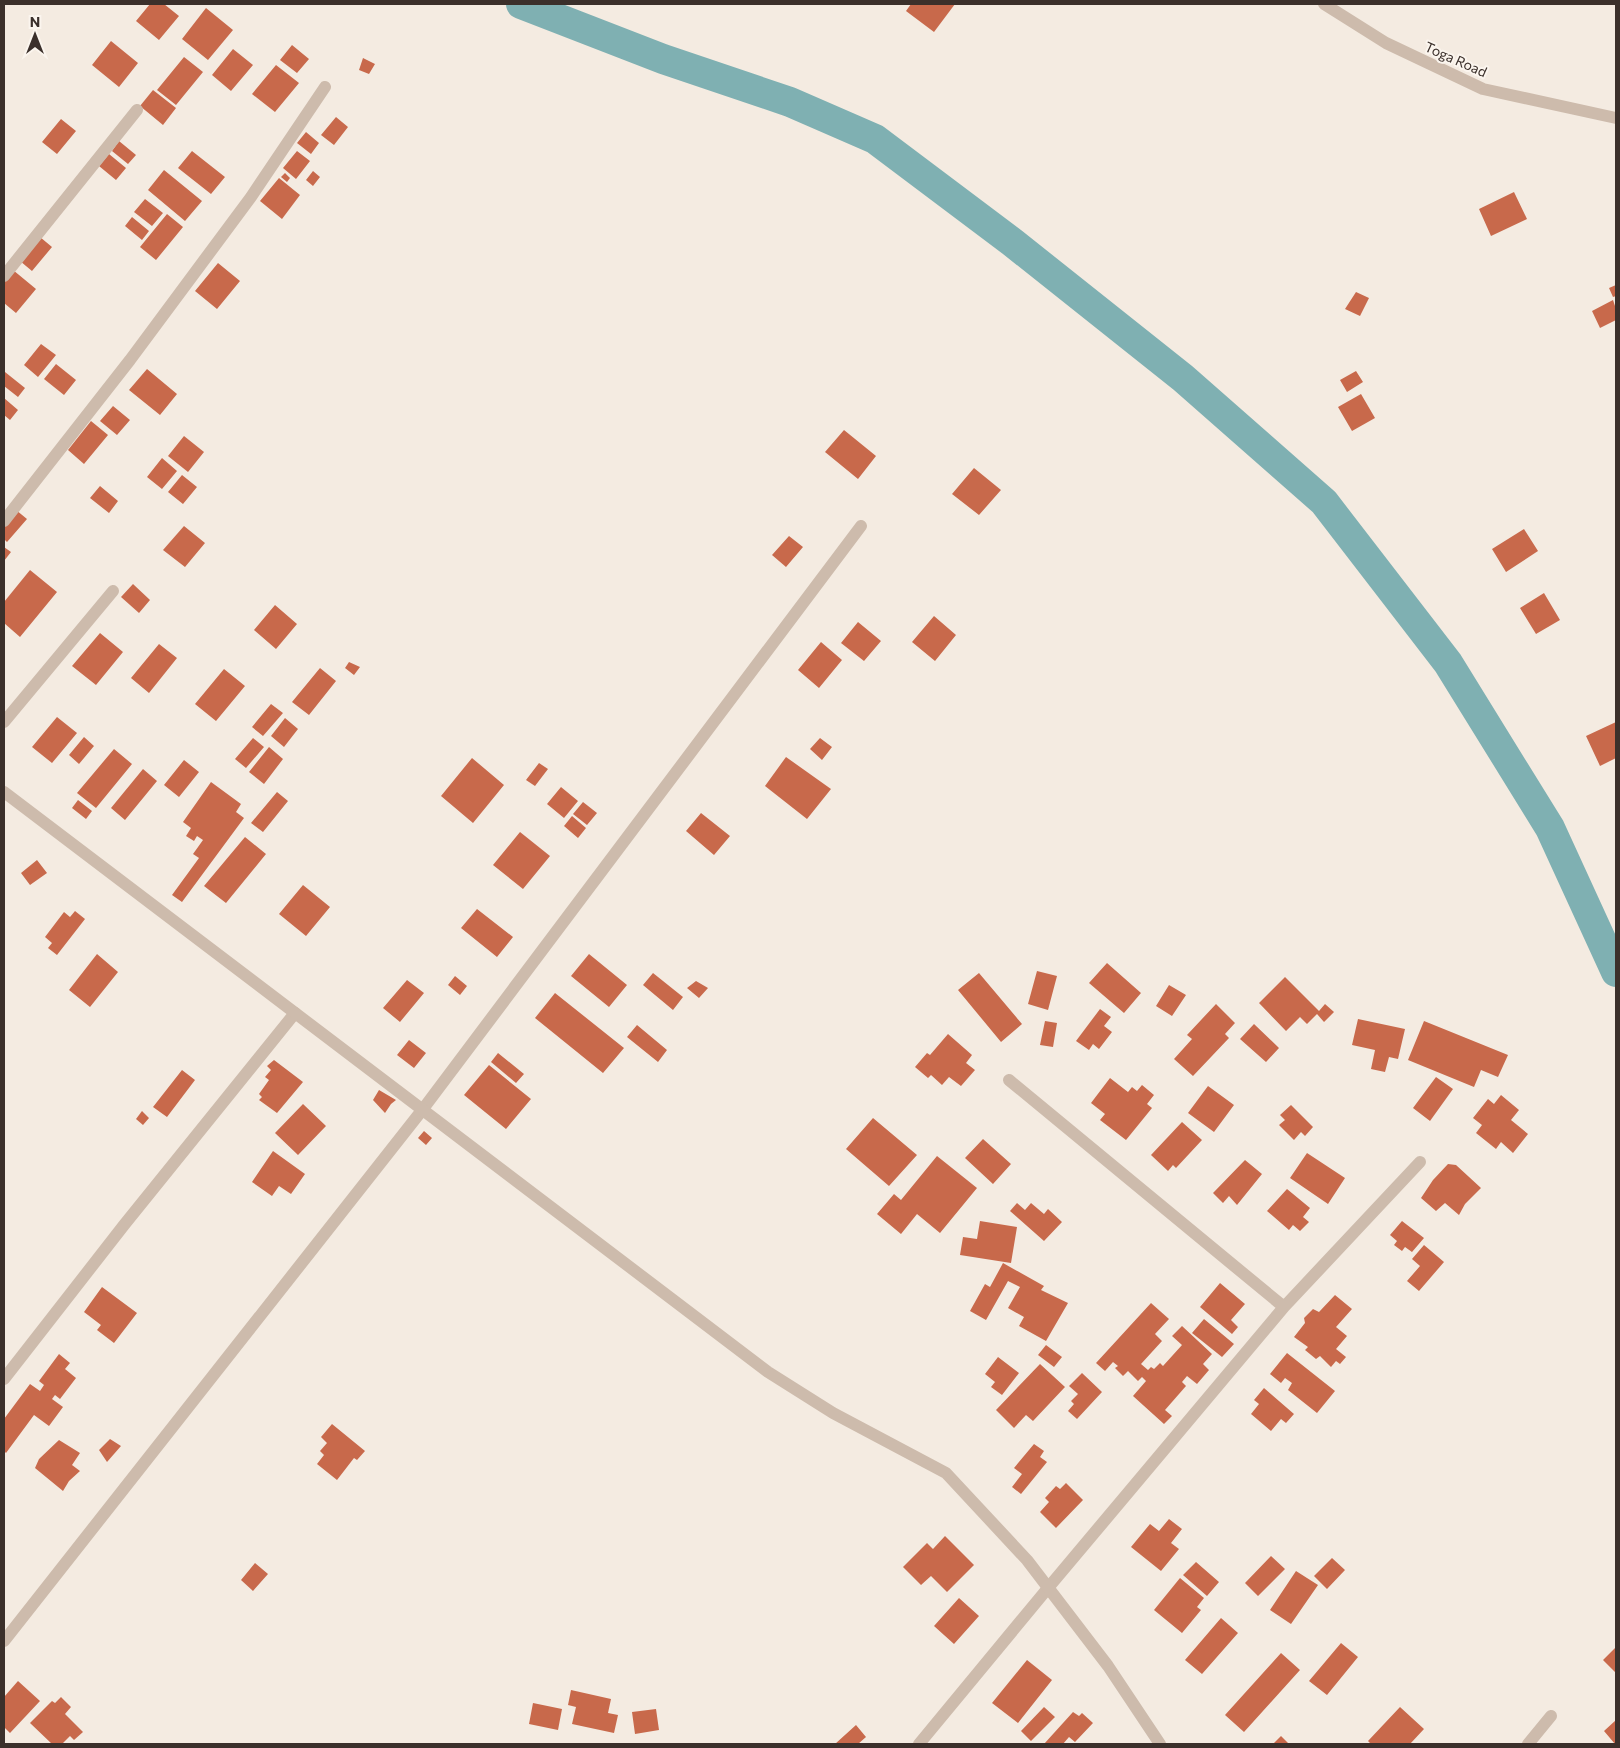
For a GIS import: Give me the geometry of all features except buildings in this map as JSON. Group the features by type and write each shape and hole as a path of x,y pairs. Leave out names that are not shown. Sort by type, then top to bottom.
{"street":[{"name":"Toga Road","path":"1324,4 1386,44 1483,89 1616,118"},
{"path":"4,521 130,360 252,197 325,87"},
{"path":"4,276 137,110"},
{"path":"4,1641 423,1109 861,526"},
{"path":"4,722 113,591"},
{"path":"4,792 768,1372 832,1413 946,1473 1027,1560 1108,1666 1160,1744"},
{"path":"4,1379 295,1013"},
{"path":"1010,1080 1284,1307"},
{"path":"920,1744 1284,1307 1420,1162"},
{"path":"1528,1744 1551,1716"}],"waterway":[{"path":"521,4 663,59 790,102 875,139 1012,242 1183,378 1324,502 1448,663 1550,828 1616,972"}]}
